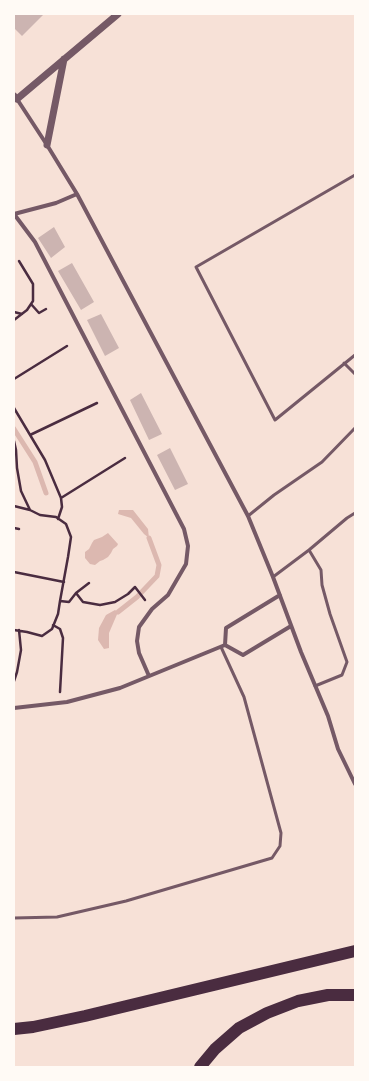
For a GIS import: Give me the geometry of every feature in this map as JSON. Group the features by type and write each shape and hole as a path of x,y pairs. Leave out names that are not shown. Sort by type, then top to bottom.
{"highway":[{"path":"14,1029 33,1027 85,1016 355,951"},
{"path":"200,1067 215,1049 239,1028 267,1013 298,1000 328,995 355,995"}],"street":[{"path":"118,14 15,98 47,145 77,194 248,516 328,716 338,749 355,784"},
{"path":"47,145 64,59"},
{"path":"77,194 56,203 14,214 35,242 184,529 188,546 186,564 168,595 152,609 139,628 137,641 139,653 149,676"},
{"path":"223,646 226,628 280,595"},
{"path":"14,708 67,702 120,688 223,646 243,656 291,626"}],"lane":[{"path":"355,175 196,267 275,420 355,355"},
{"path":"344,363 355,374"},
{"path":"248,516 274,495 322,462 355,428"},
{"path":"273,577 355,513"},
{"path":"309,550 321,570 322,585 330,614 347,662 342,675 315,686"},
{"path":"14,918 57,917 118,903 272,858 280,846 281,833 244,697 223,646"}],"path":[{"path":"14,320 27,310 33,301 33,284 19,261"},
{"path":"31,304 39,313 46,309"},
{"path":"14,312 22,314"},
{"path":"14,379 67,346"},
{"path":"30,435 97,403"},
{"path":"14,408 44,460 61,498 62,507 58,519"},
{"path":"14,441 21,491 30,510"},
{"path":"61,498 125,458"},
{"path":"14,473 17,468"},
{"path":"14,506 30,510 40,515 56,517 66,524 71,537 58,614 52,629 42,636 14,630"},
{"path":"14,528 19,529"},
{"path":"14,572 64,582"},
{"path":"60,600 70,602 76,593 89,583"},
{"path":"76,593 83,602 100,605 115,602 128,594 135,587 145,600"},
{"path":"53,625 60,629 63,638 60,692"},
{"path":"14,681 21,650 19,630"}],"shaded area":[{"path":"119,510 133,510 148,529 149,538 131,518 118,514"},
{"path":"108,533 118,544 117,546 108,557 95,565 90,564 85,558 85,552 89,549 94,540"},
{"path":"115,610 118,612 109,633 109,648 104,649 98,640 99,628 106,615"}],"building":[{"path":"14,14 43,15 22,36 14,28"},
{"path":"54,227 65,247 51,258 38,238"},
{"path":"72,263 94,302 81,310 58,271"},
{"path":"101,314 119,348 105,356 87,320"},
{"path":"141,393 162,434 149,440 130,400"},
{"path":"170,448 188,484 175,490 157,455"}],"waterway":[{"path":"14,429 35,462 46,493"},
{"path":"118,612 137,597 157,576 159,565 149,538"}]}
